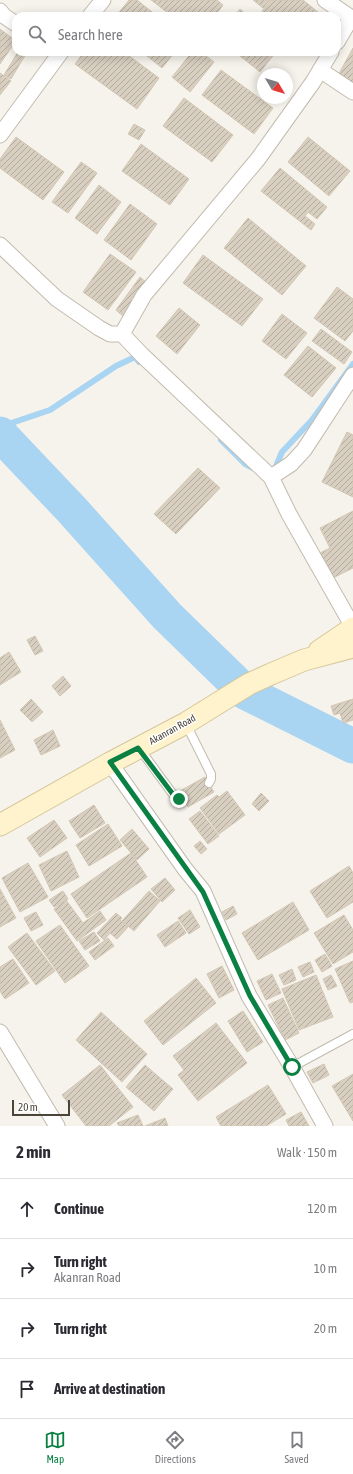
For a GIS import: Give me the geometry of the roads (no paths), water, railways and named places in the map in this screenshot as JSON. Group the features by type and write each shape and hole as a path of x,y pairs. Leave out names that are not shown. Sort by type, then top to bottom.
{"main road":[{"name":"Akanran Road","path":"304,660 353,628"},
{"name":"Akanran Road","path":"0,825 110,762 186,723 249,684 304,660 353,647"}],"street":[{"path":"93,12 103,0"},
{"path":"325,0 352,18 341,36"},
{"path":"0,11 12,21"},
{"path":"0,135 57,56"},
{"path":"122,334 144,295 258,159 313,82 329,56"},
{"path":"320,70 353,92"},
{"path":"0,245 57,299 110,334 122,334 142,355 271,477 289,514 353,628"},
{"path":"271,477 291,464 304,450 353,375"},
{"path":"110,762 185,869 203,892 250,996 325,1126"},
{"path":"0,1032 56,1125"}],"lane":[{"path":"186,723 211,774 209,783"},
{"path":"138,748 175,797 179,799 183,798"},
{"path":"292,1067 353,1034"}],"waterway":[{"path":"0,427 50,410 116,366 135,357 139,362"},
{"path":"274,471 282,452 312,420 353,364"},
{"path":"0,434 72,510 167,616 245,692 353,746"},
{"path":"221,440 245,464 255,469"}]}
